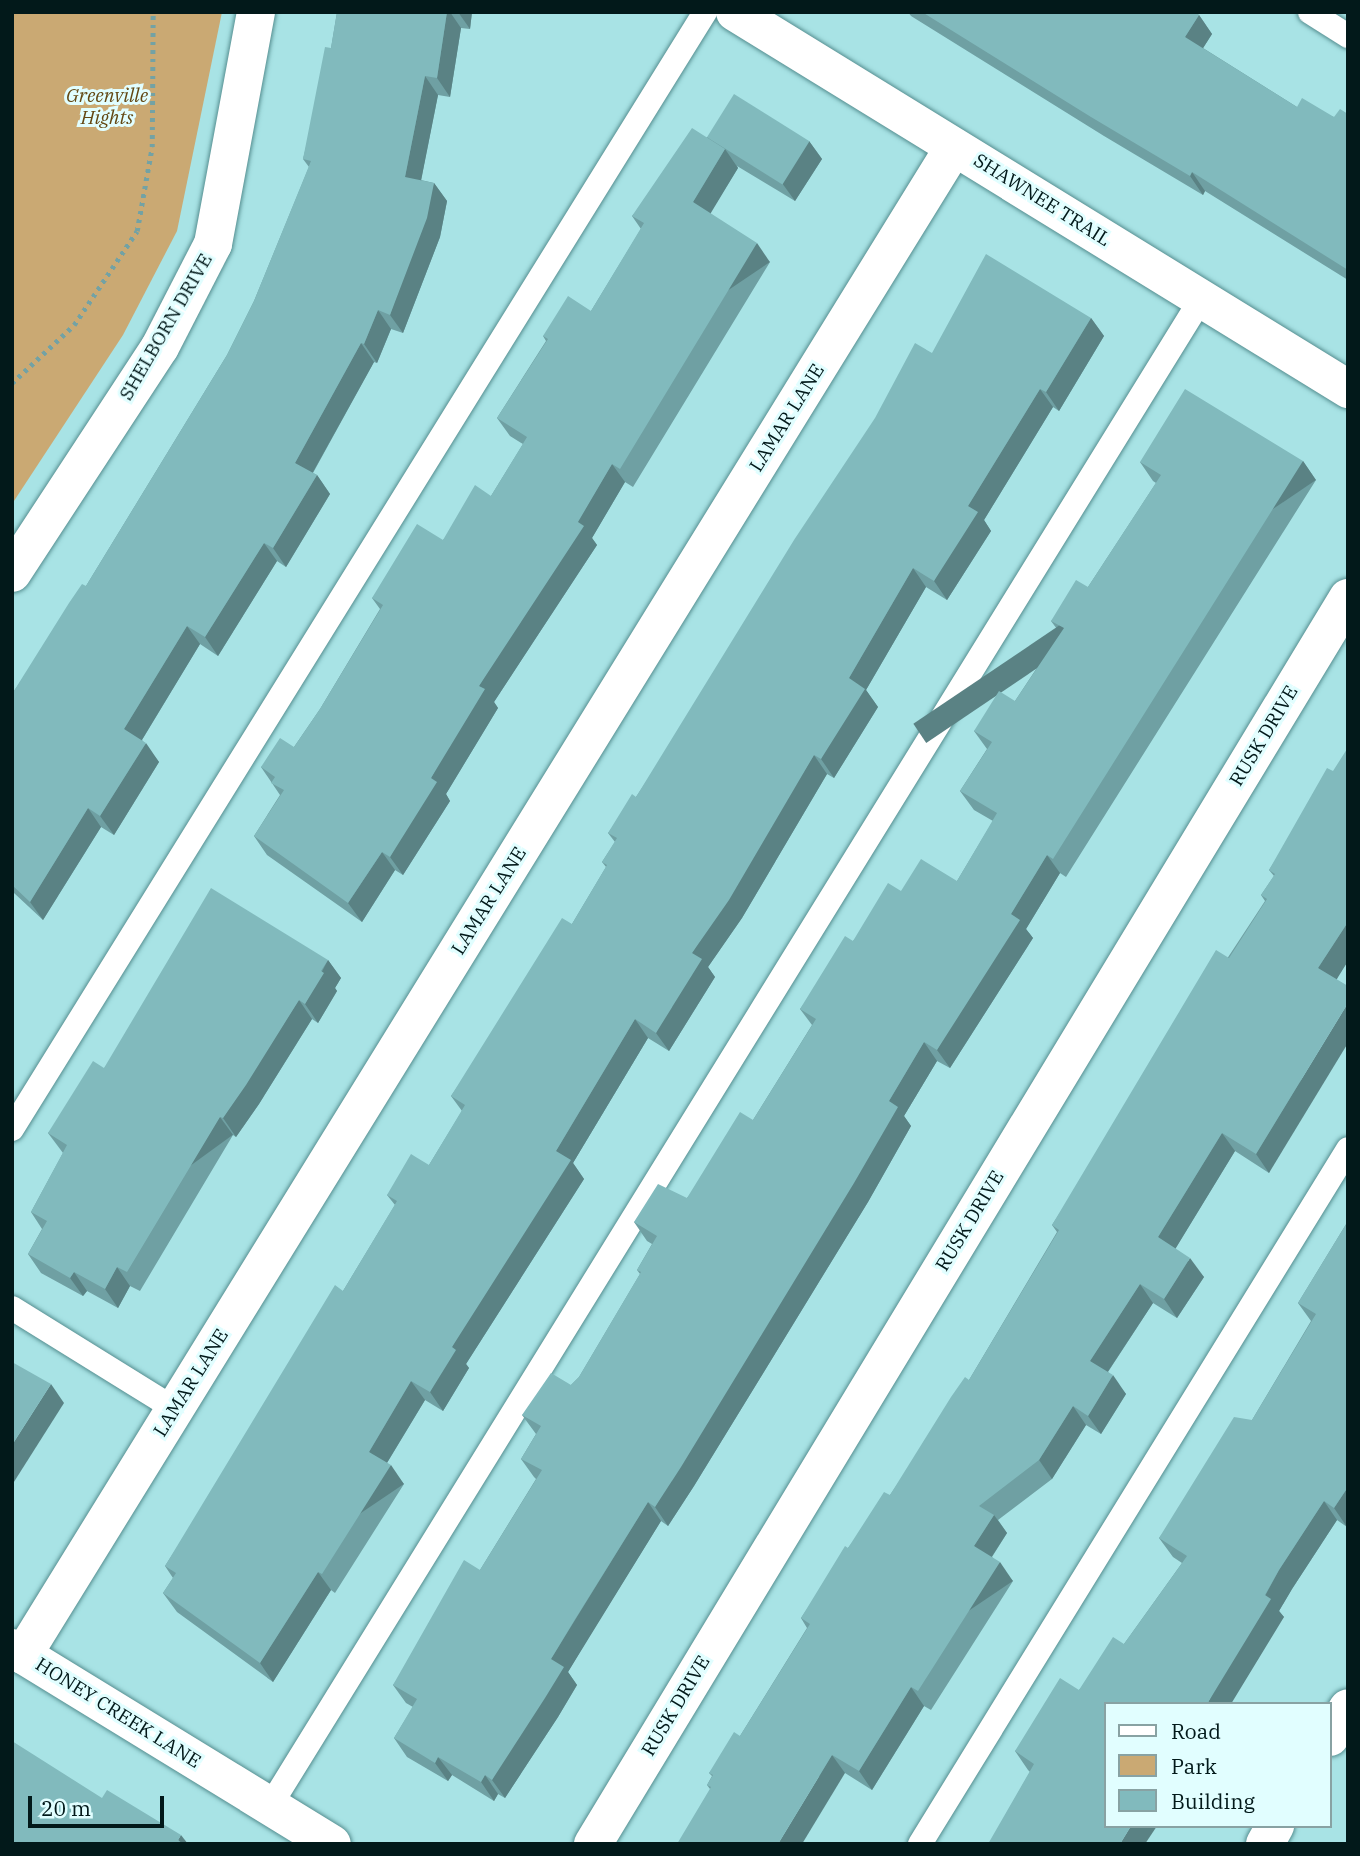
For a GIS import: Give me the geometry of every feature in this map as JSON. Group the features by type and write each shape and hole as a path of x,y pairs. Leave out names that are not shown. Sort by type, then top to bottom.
{"street":[{"name":"SHELBORN DRIVE","path":"12,573 160,347 214,244 256,12"},
{"name":"SHAWNEE TRAIL","path":"735,12 1348,389"},
{"name":"LAMAR LANE","path":"18,1651 175,1409 954,147"},
{"name":"RUSK DRIVE","path":"593,1844 1348,598"},
{"name":"HONEY CREEK LANE","path":"18,1651 332,1844"},
{"path":"1332,1734 1348,1708"},
{"path":"1265,1844 1274,1828"}],"lane":[{"path":"12,1129 705,12"},
{"path":"1310,12 1348,36"},
{"path":"270,1806 1201,299"},
{"path":"920,1844 1348,1149"},
{"path":"12,1308 175,1409"}],"path":[{"path":"12,383 74,325 137,231 152,148 153,12"}],"green space":[{"name":"Greenville Hights","path":"12,12 222,12 177,231 123,335 12,504"}],"building":[{"path":"337,12 447,12 437,78 425,76 405,177 434,183 427,218 390,315 378,310 364,344 361,343 295,463 317,475 273,548 264,543 205,637 187,626 124,729 146,743 100,816 88,808 30,902 12,885 12,694 82,584 86,586 227,355 254,301 311,161 303,159 325,47 331,48"},
{"path":"922,12 1194,12 1199,15 1185,37 1297,107 1302,98 1334,117 1340,109 1348,114 1348,270 1192,172 1190,176"},
{"path":"734,94 809,141 782,184 707,137"},
{"path":"692,128 725,149 693,202 757,243 620,469 612,464 578,522 584,526 479,686 485,689 431,778 437,782 390,857 382,852 348,903 254,836 284,790 271,783 275,777 261,767 280,738 294,747 320,709 383,605 372,598 417,524 443,540 475,485 491,496 527,437 497,418 548,339 543,336 568,296 591,311 644,223 632,216"},
{"path":"986,254 1091,318 1046,392 1040,389 968,506 978,512 934,581 913,568 849,678 865,689 821,759 814,755 729,900 692,953 702,959 656,1033 635,1019 556,1151 571,1160 452,1347 456,1350 430,1392 411,1381 369,1452 391,1465 322,1574 318,1572 260,1663 163,1593 176,1573 165,1566 335,1285 343,1291 397,1201 387,1195 411,1154 429,1165 465,1105 451,1096 562,918 572,924 607,865 602,862 617,838 608,833 632,794 636,797 794,540 875,418 915,343 932,353"},
{"path":"1185,389 1303,461 1053,859 1047,855 1011,914 1020,920 937,1050 924,1042 889,1101 898,1107 854,1183 681,1467 655,1507 648,1502 574,1621 551,1659 564,1667 492,1780 485,1775 481,1782 438,1757 435,1763 394,1738 417,1699 393,1685 464,1560 480,1570 542,1470 521,1459 541,1426 522,1415 551,1373 571,1385 579,1377 641,1272 637,1270 657,1236 634,1222 658,1184 687,1198 740,1112 753,1120 816,1019 800,1009 845,936 853,941 888,883 901,891 921,859 957,881 997,813 960,791 992,742 974,731 999,691 1015,701 1064,628 1051,621 1076,580 1088,587 1161,475 1140,462"},
{"path":"1347,749 1348,922 1318,968 1348,986 1348,1003 1256,1154 1222,1133 1158,1237 1190,1258 1164,1299 1140,1284 1090,1361 1113,1375 1088,1416 1073,1406 1039,1460 979,1506 994,1515 974,1546 1000,1562 918,1691 911,1687 859,1771 832,1755 778,1844 677,1844 711,1787 707,1785 713,1775 709,1773 734,1732 740,1736 810,1624 801,1618 845,1546 848,1548 884,1492 890,1495 951,1397 965,1377 969,1380 1059,1230 1052,1225 1216,950 1229,958 1267,899 1261,895 1275,874 1269,870 1327,768 1333,771"},
{"path":"211,888 328,960 321,971 324,973 305,1004 299,1000 246,1085 223,1118 220,1117 127,1272 117,1267 105,1289 74,1272 70,1278 28,1254 47,1221 31,1212 67,1145 48,1133 93,1061 104,1068"},
{"path":"1348,1221 1348,1487 1334,1508 1324,1501 1279,1570 1265,1595 1271,1599 1208,1702 1104,1702 1104,1828 1130,1828 1120,1844 988,1844 1034,1764 1015,1751 1060,1678 1079,1690 1113,1637 1124,1644 1187,1556 1159,1538 1234,1417 1252,1420 1316,1314 1298,1303"},
{"path":"12,1362 51,1384 12,1445"},
{"path":"12,1741 102,1798 107,1790 181,1835 178,1840 183,1844 12,1844"}]}
